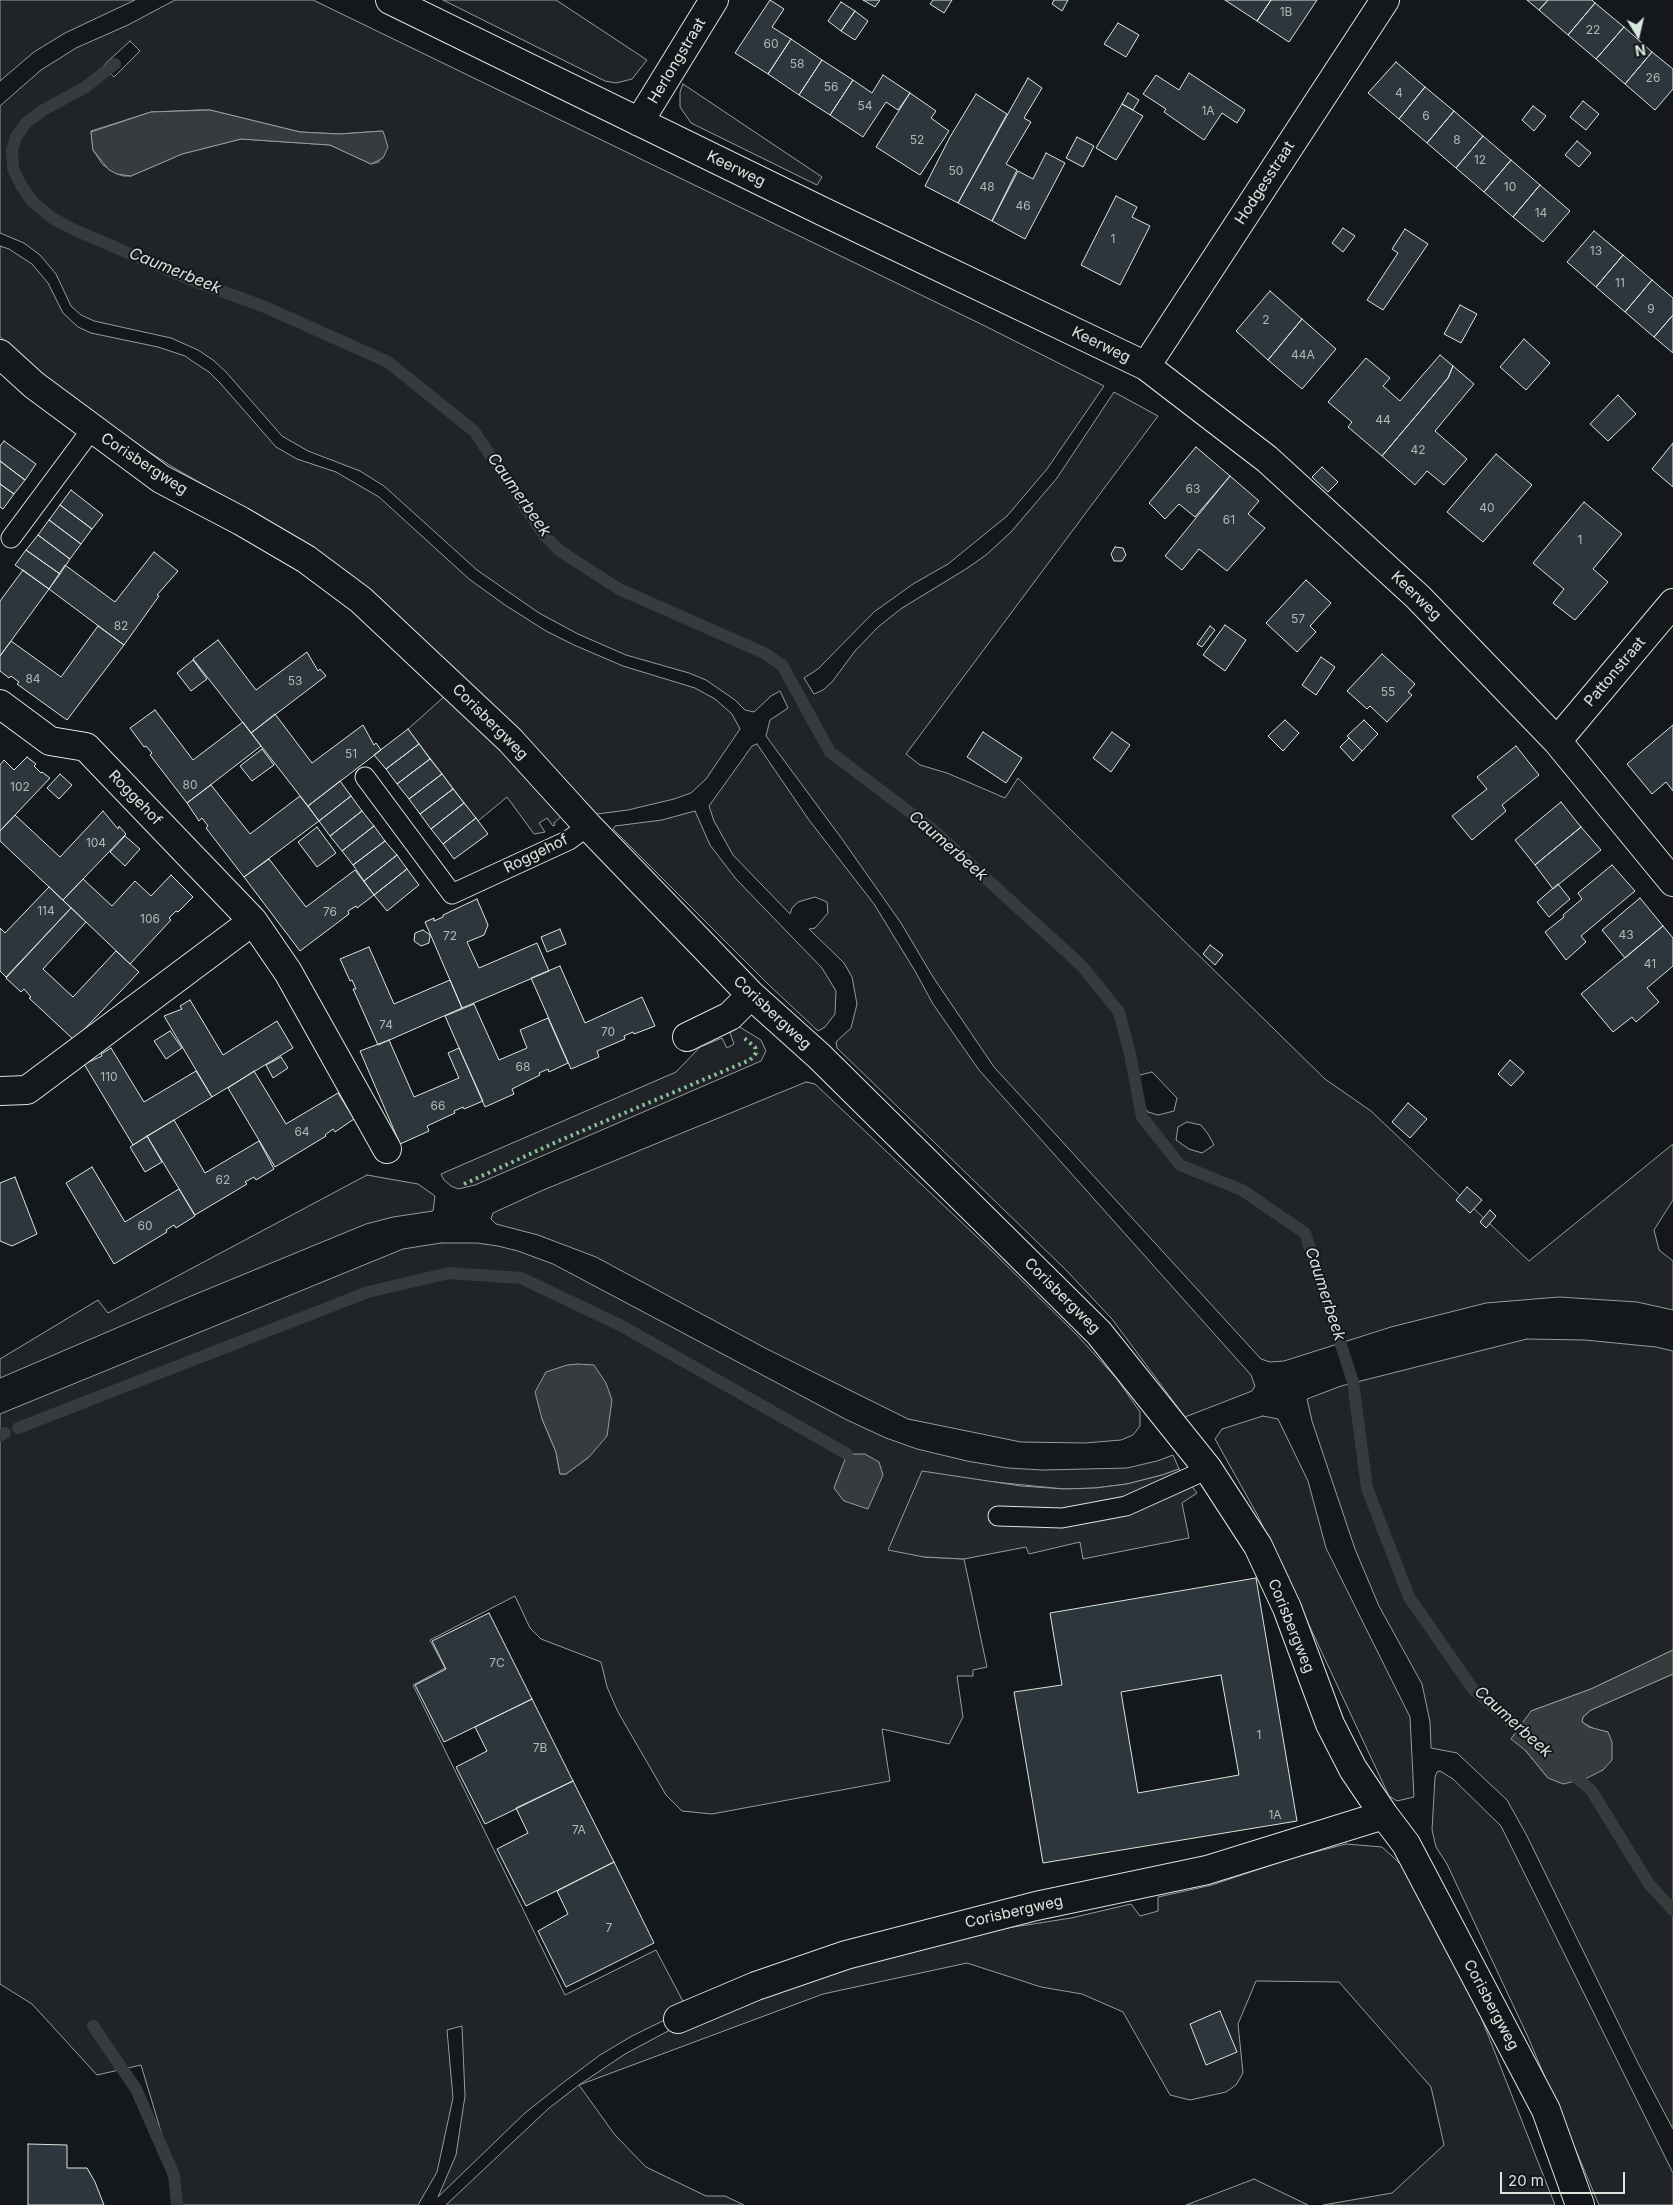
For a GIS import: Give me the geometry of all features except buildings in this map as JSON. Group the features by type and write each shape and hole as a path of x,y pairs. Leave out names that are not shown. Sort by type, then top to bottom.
{"street":[{"name":"Keerweg","path":"390,0 1146,366 1267,459 1418,597 1557,741 1673,882"},
{"name":"Herlongstraat","path":"639,122 714,0"},
{"name":"Hodgesstraat","path":"1146,366 1385,0"},
{"name":"Corisbergweg","path":"0,354 34,385 161,479 241,521 306,559 361,600 510,740 588,826 750,995 819,1056 1099,1332 1208,1470 1258,1546 1288,1608 1330,1724 1353,1769 1406,1844 1546,2110 1580,2205"},
{"name":"Pattonstraat","path":"1557,741 1673,603"},
{"name":"Roggehof","path":"0,704 50,741 86,747 254,922 288,972 387,1149"},
{"path":"0,1091 27,1090 254,922"},
{"path":"687,1037 730,1016 750,995"},
{"name":"Corisbergweg","path":"678,2019 756,1986 846,1955 1036,1906 1207,1870 1384,1815"}],"lane":[{"path":"11,538 92,429"},
{"name":"Roggehof","path":"365,777 452,894 569,840 588,826"},
{"path":"998,1516 1062,1518 1126,1506 1208,1470"}],"shaded area":[{"path":"0,0 135,0 65,33 34,52 0,81"},
{"path":"175,0 313,0 985,326 1104,386 1047,469 1007,516 948,564 913,584 874,612 818,669 804,678 814,694 823,690 832,682 855,651 878,627 902,608 986,555 1011,532 1057,478 1114,392 1158,416 906,754 920,765 947,773 1005,798 1018,778 1325,1079 1371,1111 1529,1261 1673,1144 1673,1200 1654,1230 1659,1250 1673,1261 1673,1310 1637,1302 1559,1297 1486,1303 1391,1327 1284,1361 1270,1362 1261,1359 994,1067 933,977 901,923 766,736 770,720 788,708 780,691 771,696 754,712 745,710 735,700 706,680 689,673 626,655 578,634 539,613 477,570 384,486 360,471 308,451 282,436 226,372 198,350 171,338 94,321 81,315 71,306 56,274 40,255 24,243 0,233 0,106 41,70 76,48 128,25","holes":["130,41 140,51 114,77 103,66","210,110 300,132 339,134 382,131 379,162 371,164 330,145 241,139 182,154 131,176 117,174 103,165 93,150 91,131 151,112","1152,1072 1177,1098 1174,1111 1158,1115 1148,1112 1137,1097 1133,1084 1136,1076","1187,1122 1201,1125 1214,1145 1202,1153 1189,1149 1176,1140 1178,1127"]},
{"path":"443,0 556,0 647,60 632,79 616,83 605,81"},
{"path":"683,84 822,177 817,185 691,123 680,107 680,92"},
{"path":"210,110 300,132 339,134 383,131 388,147 383,158 371,164 330,145 241,139 182,154 131,176 117,174 109,170 93,150 91,132 151,112"},
{"path":"0,246 9,249 32,264 48,283 63,313 78,327 91,333 158,347 185,356 209,372 221,384 276,447 297,459 336,472 379,497 469,579 546,631 623,666 695,688 715,699 732,714 740,729 706,779 691,793 674,799 628,810 597,814 510,722 259,516 146,450 64,392 0,337"},
{"path":"446,695 496,743 564,814 554,823 555,825 553,826 547,818 539,823 545,832 534,834 507,797 478,821 408,729"},
{"path":"757,744 809,820 874,904 933,1004 979,1070 1251,1375 1255,1386 1252,1391 1185,1417 1112,1319 1066,1270 837,1048 836,1042 851,1028 857,1004 852,977 844,963 809,929 815,928 828,913 827,902 815,897 798,902 792,908 790,914 733,855 714,821 709,806 752,746"},
{"path":"695,811 710,845 736,879 822,968 836,991 835,1014 825,1027 818,1031 769,985 613,829 615,826 662,820"},
{"path":"738,1026 761,1040 766,1051 761,1061 475,1185 458,1189 444,1180 441,1174 676,1072 700,1047 722,1038 727,1048 734,1044 730,1033"},
{"path":"806,1082 815,1084 993,1252 1077,1335 1117,1379 1140,1412 1140,1426 1133,1435 1121,1440 1085,1443 1021,1442 908,1419 767,1349 596,1257 538,1235 496,1224 491,1219 493,1213 541,1191"},
{"path":"367,1175 418,1184 435,1196 433,1211 393,1217 366,1224 191,1296 0,1378 0,1359 98,1300 108,1313"},
{"path":"441,1243 477,1243 518,1251 553,1264 847,1420 886,1438 917,1449 967,1461 1008,1468 1043,1470 1127,1468 1173,1455 1179,1469 1127,1484 1095,1488 1064,1489 985,1481 924,1557 964,1559 987,1667 973,1670 973,1676 957,1676 963,1717 949,1744 882,1729 890,1781 712,1814 682,1811 666,1795 618,1712 607,1687 601,1662 541,1639 530,1628 515,1596 430,1640 445,1668 413,1685 565,1995 656,1950 687,2009 632,2036 600,2055 564,2082 525,2113 438,2197 456,2155 465,2096 462,2026 447,2030 453,2098 437,2172 418,2205 177,2205 174,2175 141,2065 97,2075 32,2004 0,1984 0,1414 403,1249","holes":["542,1419 589,1457 566,1474 560,1474 556,1452"]},
{"path":"1527,1339 1585,1340 1656,1347 1673,1351 1673,1650 1591,1689 1531,1711 1526,1751 1548,1778 1608,1732 1596,1730 1582,1722 1583,1717 1591,1710 1673,1674 1673,2129 1638,2063 1527,1836 1507,1800 1457,1753 1431,1748 1430,1722 1422,1684 1379,1606 1355,1549 1312,1421 1307,1399 1341,1386"},
{"path":"567,1365 594,1365 606,1383 612,1400 607,1436 589,1457 566,1474 560,1474 556,1452 542,1419 535,1392 546,1372"},
{"path":"1263,1416 1278,1419 1308,1481 1326,1548 1410,1717 1414,1797 1397,1801 1389,1796 1258,1516 1215,1439 1222,1429"},
{"path":"847,1454 865,1454 879,1462 883,1475 868,1509 844,1501 834,1488"},
{"path":"1179,1469 1197,1493 1182,1503 1189,1538 1083,1559 1080,1542 1029,1554 1026,1547 964,1559 924,1557 888,1550 922,1471 1021,1486 1064,1489 1127,1484"},
{"path":"1673,1650 1673,1674 1591,1710 1583,1717 1582,1722 1589,1727 1608,1732 1612,1742 1612,1760 1603,1770 1587,1778 1563,1784 1548,1778 1526,1751 1511,1739 1531,1711 1591,1689"},
{"path":"1440,1771 1453,1779 1501,1826 1673,2173 1673,2205 1599,2205 1528,2037 1447,1864 1436,1847 1432,1830 1435,1777 1437,1772"},
{"path":"1346,1844 1382,1847 1416,1878 1453,1946 1555,2205 1323,2205 1392,2193 1444,2145 1431,2087 1339,1982 1256,1981 1238,2024 1243,2073 1236,2085 1226,2092 1190,2100 1170,2095 1123,2012 1082,1994 1041,1987 967,1963 823,1994 579,2085 625,2054 670,2030 806,1975 963,1935 1071,1918 1131,1904 1140,1916 1158,1911 1158,1897 1212,1885 1292,1858"},
{"path":"579,2085 615,2135 646,2167 706,2196 725,2196 744,2205 446,2205 548,2109"},
{"path":"1254,2179 1308,2205 1186,2205"}],"waterway":[{"name":"Caumerbeek","path":"115,64 84,88 43,110 26,123 16,137 12,151 13,168 21,185 32,201 52,218 77,231 189,279 265,307 388,362 474,431 544,535 560,551 619,589 764,653 782,665 830,752 932,829 1082,966 1119,1012 1130,1054 1142,1117 1180,1165 1242,1190 1305,1233 1353,1382 1367,1488 1409,1597 1473,1689 1531,1739"},
{"path":"18,1428 368,1292 449,1273 521,1278 622,1326 847,1454"},
{"path":"0,1436 5,1433"},
{"name":"Caumerbeek","path":"1567,1770 1591,1790 1649,1884 1673,1910"},
{"path":"93,2026 136,2089 174,2175 177,2205"}],"hedge":[{"path":"464,1184 563,1139 750,1060 756,1053 755,1047 744,1038"}]}
